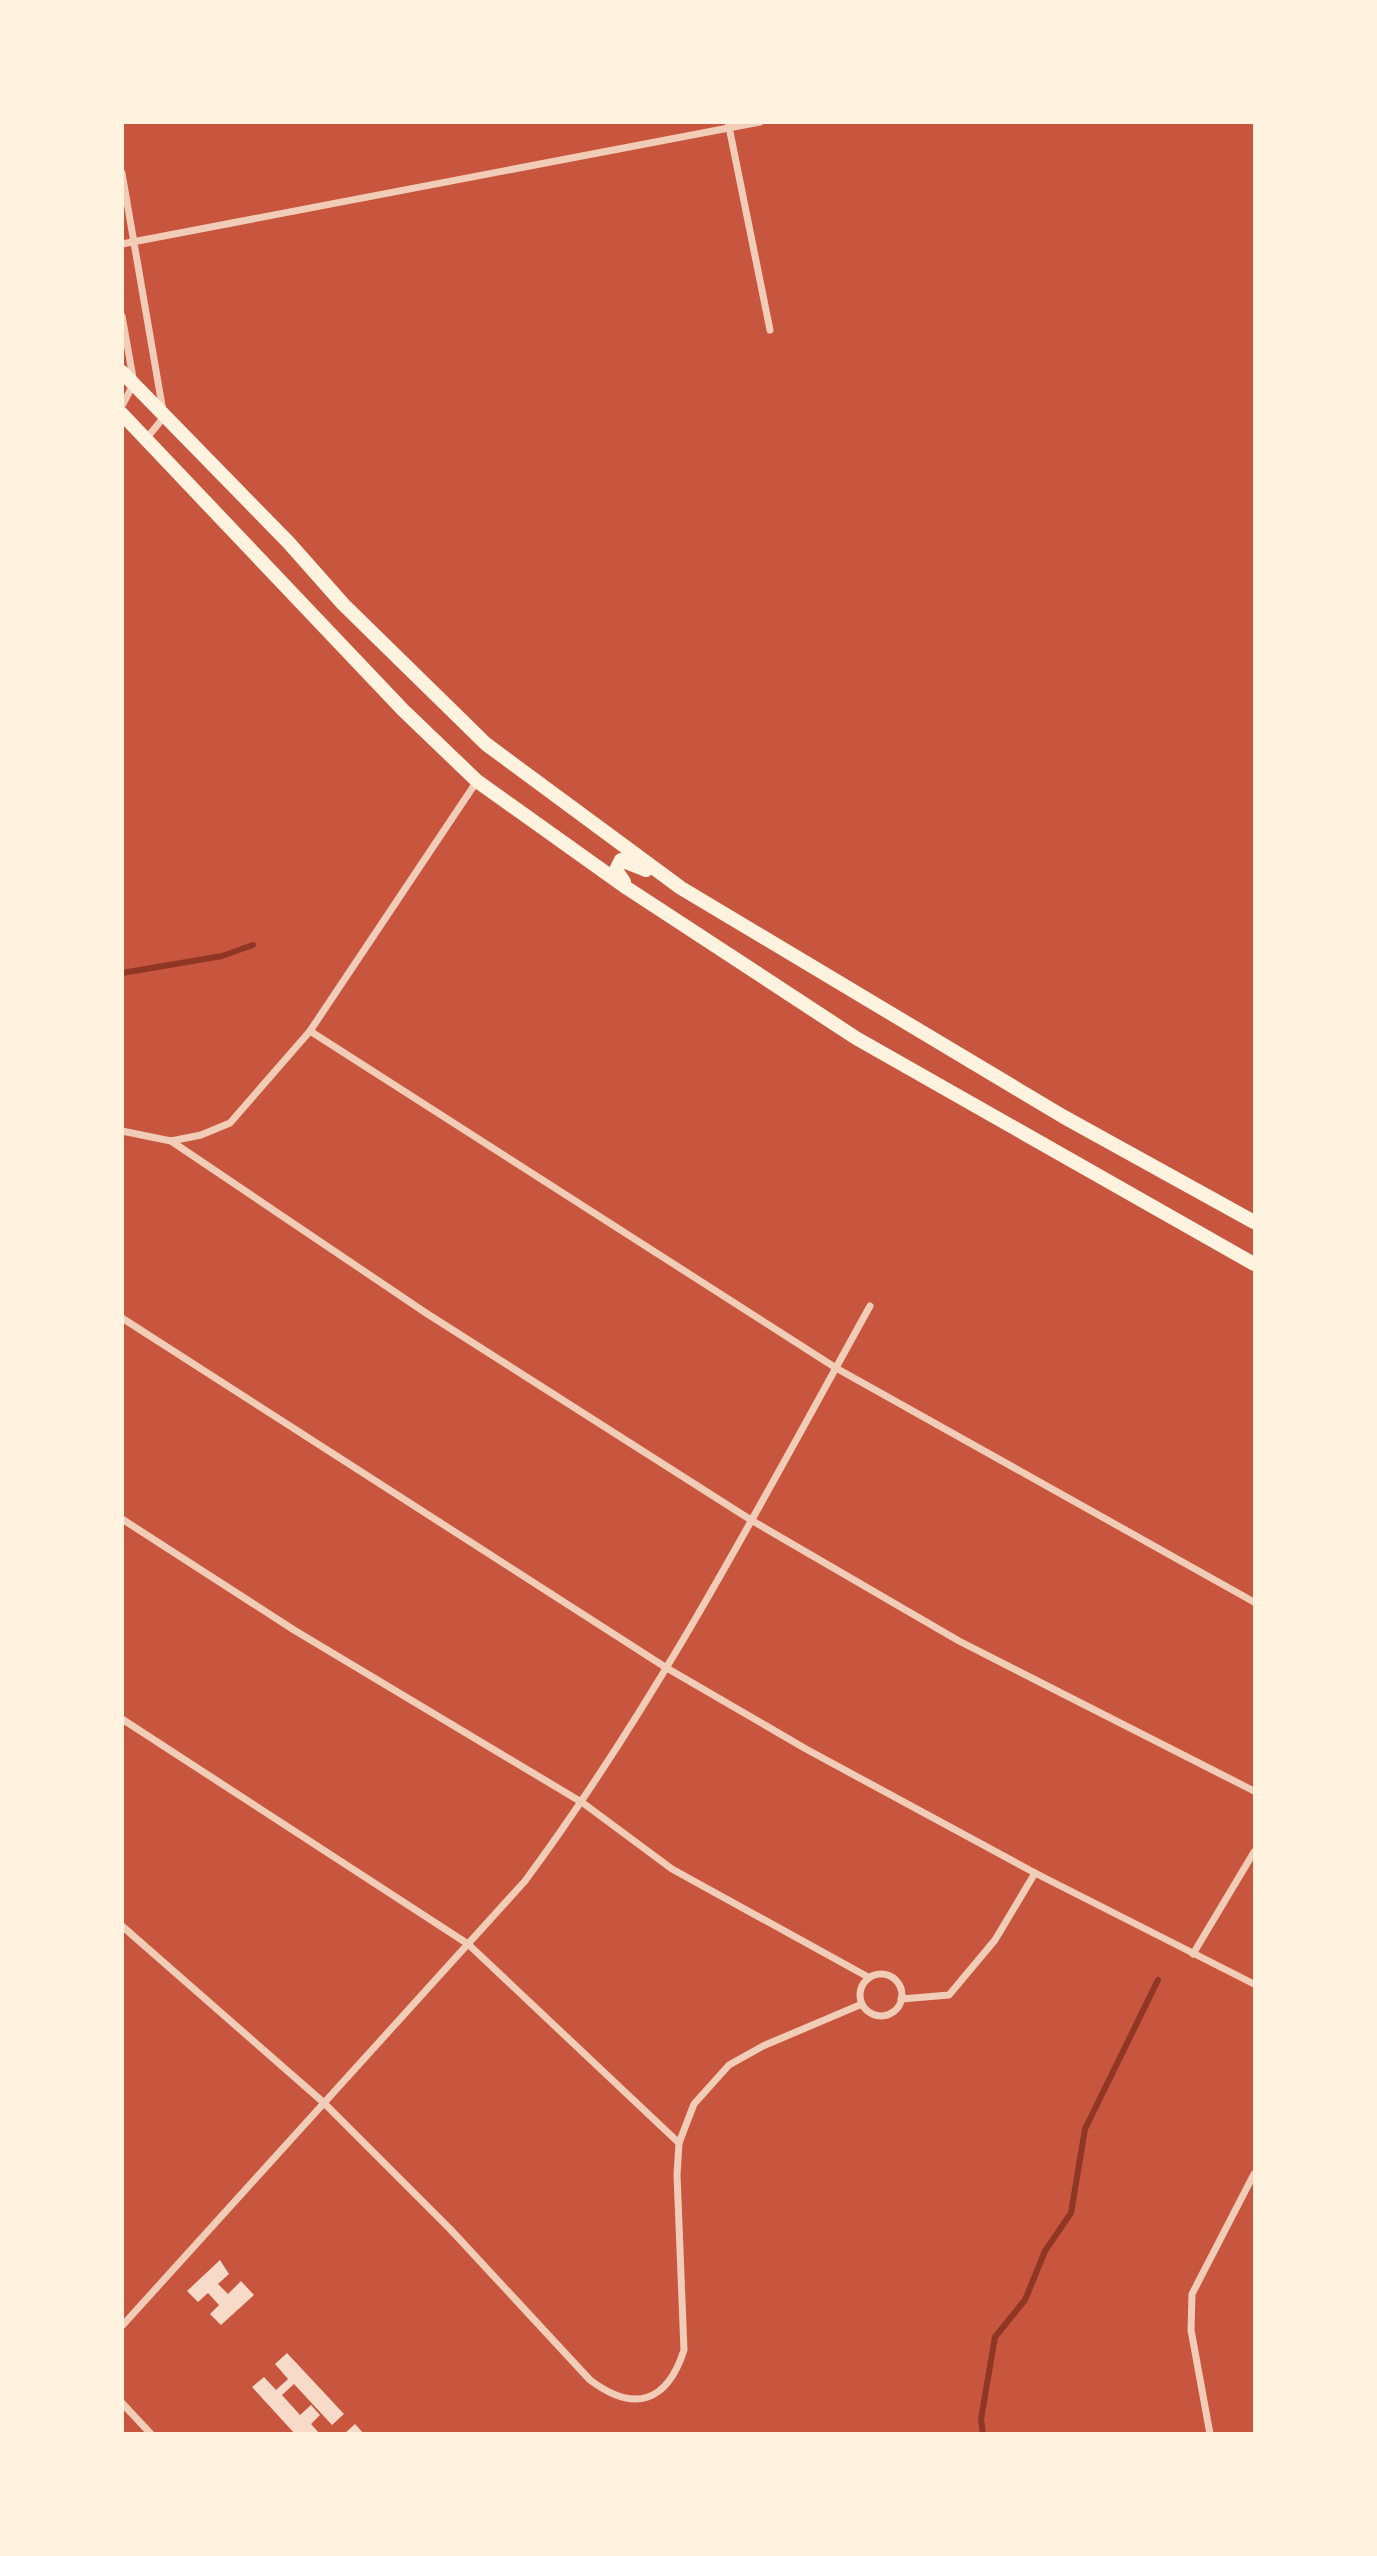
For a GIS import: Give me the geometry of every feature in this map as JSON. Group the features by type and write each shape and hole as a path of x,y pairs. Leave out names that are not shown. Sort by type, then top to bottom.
{"main road":[{"path":"122,372 289,543 343,604 486,744 681,888"},
{"path":"122,414 402,710 477,781 627,888 856,1038 1255,1264"},
{"path":"627,888 616,870 621,860 632,862 681,888 1064,1117 1255,1222"}],"street":[{"path":"122,244 729,125 760,122"},
{"path":"729,125 770,330"},
{"path":"122,173 164,417 146,440"},
{"path":"122,316 134,383 122,406"},
{"path":"171,1141 201,1135 230,1123 310,1031 477,781"},
{"path":"310,1031 836,1368 1255,1602"},
{"path":"122,1131 171,1141 426,1313 751,1520 959,1641 1255,1791"},
{"path":"122,2326 525,1881 583,1803 751,1520 870,1306"},
{"path":"122,1318 665,1667 806,1749 1035,1873 1255,1984"},
{"path":"122,1519 294,1630 583,1803 672,1869 868,1977"},
{"path":"122,1719 468,1944 679,2143"},
{"path":"1193,1954 1255,1852"},
{"path":"901,1999 949,1995 995,1940 1035,1873"},
{"path":"122,1926 323,2102 451,2230 590,2380 610,2395 631,2402 658,2392 677,2371 684,2350 678,2222 679,2143 694,2105 729,2065 763,2046 862,2004"},
{"path":"879,1973 890,1975 898,1983 901,1999 893,2013 883,2017 872,2015 859,1997 861,1986 868,1977 879,1973"},
{"path":"1210,2434 1191,2330 1192,2294 1255,2174"},
{"path":"122,2403 151,2434"}],"building":[{"path":"220,2260 229,2274 218,2284 228,2294 241,2281 254,2295 221,2325 210,2314 219,2305 208,2293 198,2302 187,2291"},
{"path":"287,2353 344,2414 332,2425 294,2384 282,2395 300,2415 311,2405 320,2415 311,2424 320,2434 295,2434 252,2387 264,2377 276,2390 288,2379 275,2364"},
{"path":"355,2424 364,2434 344,2434"}],"waterway":[{"path":"122,973 222,956 253,945"},
{"path":"983,2434 981,2419 995,2337 1025,2300 1045,2251 1071,2213 1085,2129 1158,1980"}]}
